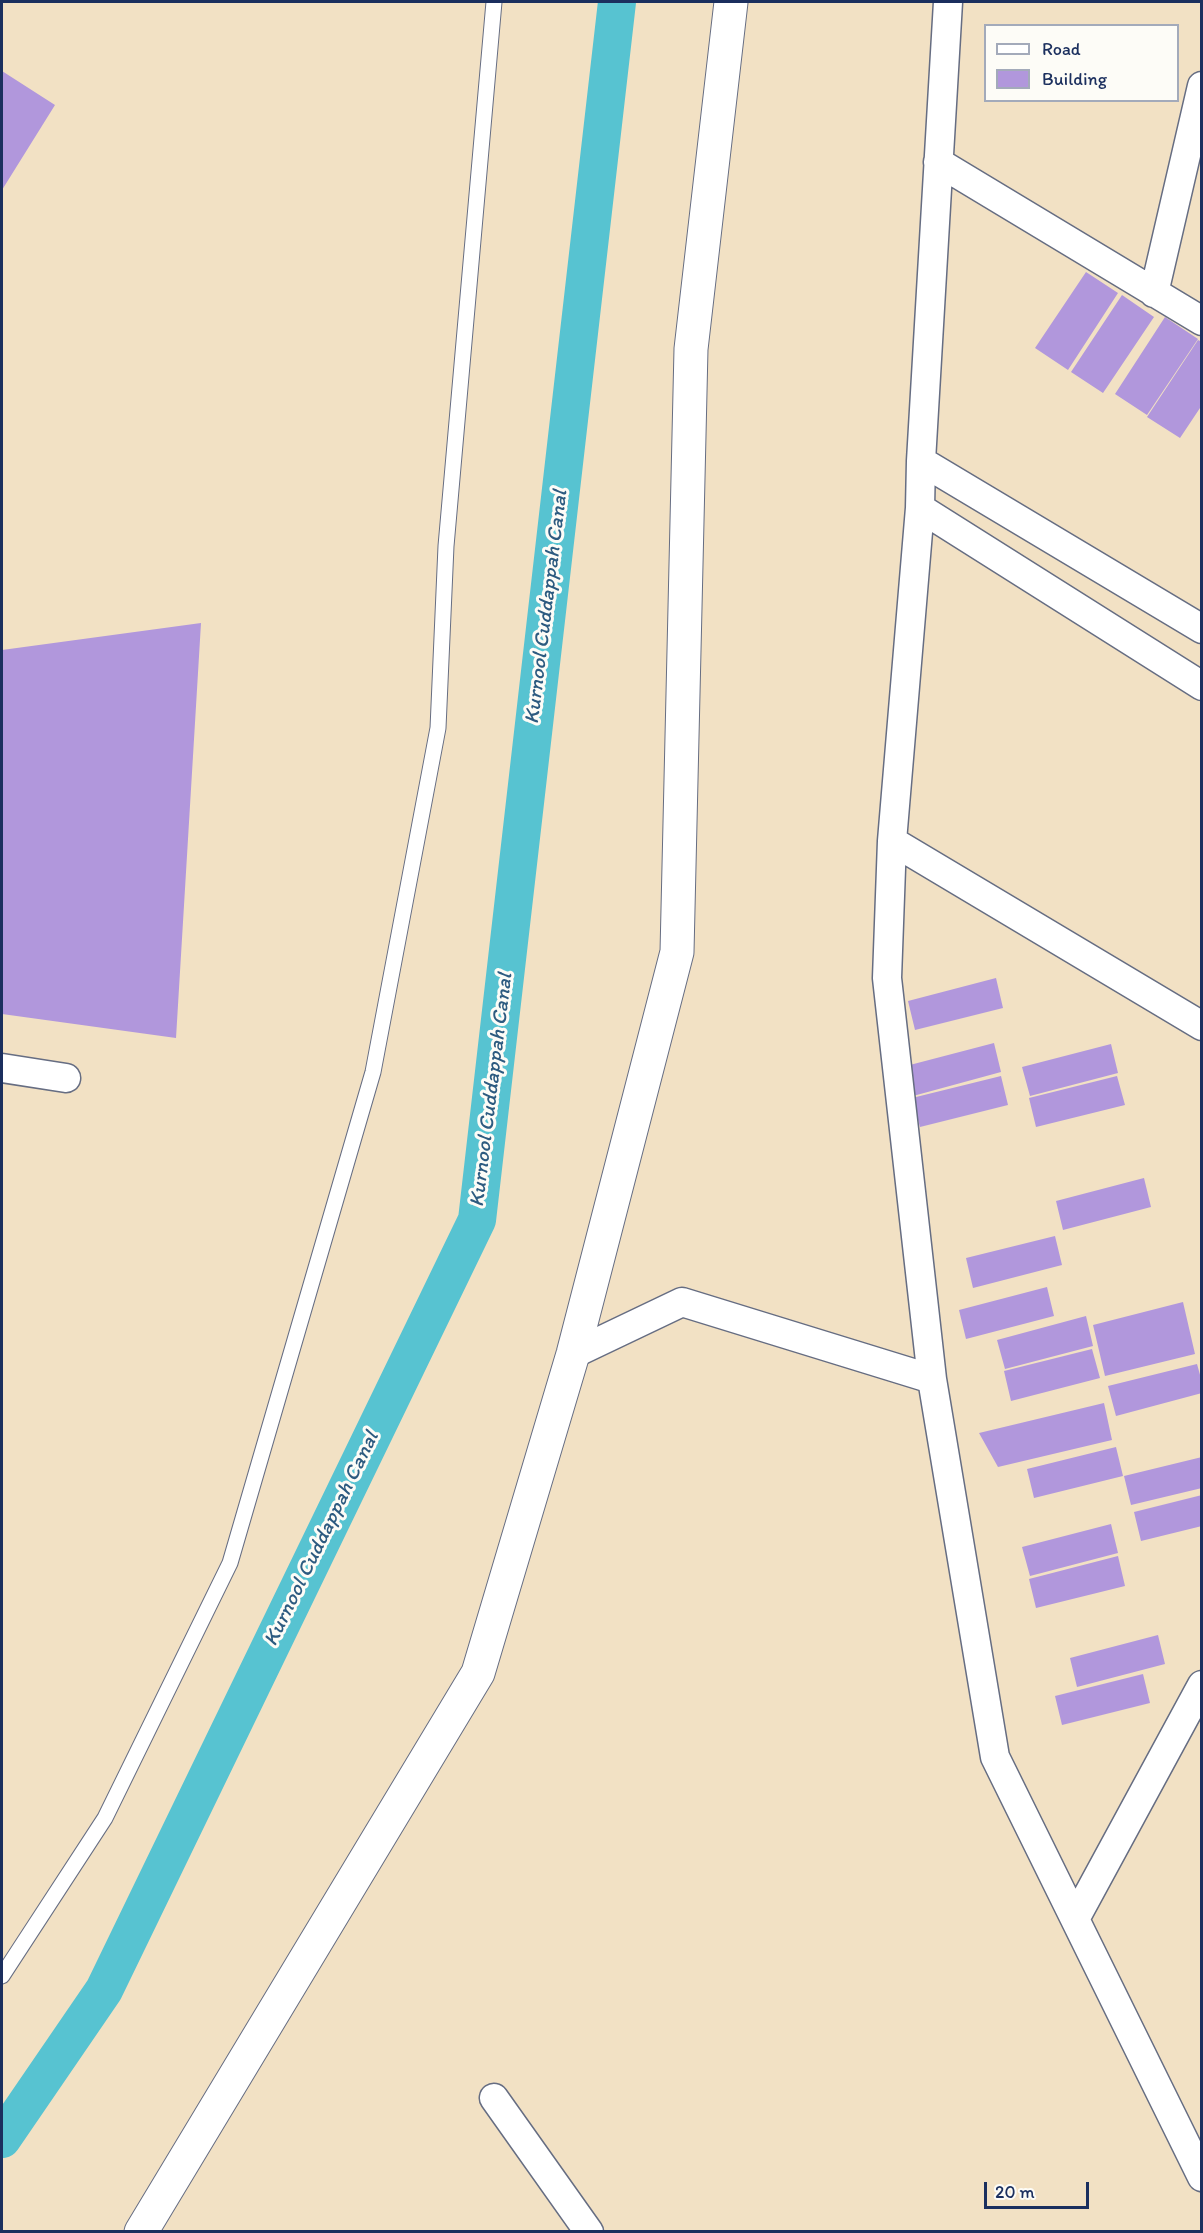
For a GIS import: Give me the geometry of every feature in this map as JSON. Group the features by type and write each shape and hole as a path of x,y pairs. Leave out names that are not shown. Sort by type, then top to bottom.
{"street":[{"path":"153,2226 478,1673 573,1354 677,952 691,350 731,2"},
{"path":"948,2 920,508 892,841 886,978 932,1378 995,1757 1202,2177"},
{"path":"1154,293 1202,86"},
{"path":"938,162 1202,321"},
{"path":"921,461 1202,629"},
{"path":"920,508 1202,686"},
{"path":"892,841 1202,1026"},
{"path":"2,1068 66,1078"},
{"path":"573,1354 682,1302 932,1378"},
{"path":"1075,1919 1202,1685"},
{"path":"494,2098 589,2232"}],"lane":[{"path":"2,1976 105,1818 230,1563 373,1072 438,728 446,546 494,2"}],"building":[{"path":"2,71 55,105 2,190"},
{"path":"1086,272 1118,293 1068,370 1035,348"},
{"path":"1122,295 1154,317 1103,393 1071,372"},
{"path":"1165,317 1198,339 1147,415 1115,394"},
{"path":"1198,340 1202,342 1202,405 1180,438 1147,417"},
{"path":"201,623 176,1038 2,1014 2,650"},
{"path":"996,978 1003,1008 915,1030 908,1001"},
{"path":"994,1043 1001,1072 913,1096 906,1066"},
{"path":"1111,1044 1118,1073 1030,1096 1022,1067"},
{"path":"1001,1076 1008,1105 920,1127 912,1098"},
{"path":"1117,1076 1125,1105 1036,1127 1029,1098"},
{"path":"1144,1178 1151,1207 1063,1230 1056,1201"},
{"path":"1055,1236 1062,1265 973,1288 966,1258"},
{"path":"1047,1287 1054,1316 966,1339 959,1310"},
{"path":"1183,1302 1195,1354 1105,1376 1093,1325"},
{"path":"1086,1316 1093,1346 1005,1369 997,1340"},
{"path":"1092,1349 1100,1378 1011,1401 1004,1371"},
{"path":"1197,1364 1202,1382 1202,1393 1116,1416 1108,1386"},
{"path":"1104,1403 1112,1440 998,1467 979,1433"},
{"path":"1116,1447 1123,1476 1034,1498 1027,1469"},
{"path":"1202,1457 1202,1488 1131,1505 1124,1476"},
{"path":"1202,1495 1202,1526 1141,1541 1134,1512"},
{"path":"1111,1524 1118,1553 1030,1576 1022,1547"},
{"path":"1118,1556 1125,1586 1036,1608 1029,1579"},
{"path":"1158,1635 1165,1664 1077,1687 1070,1658"},
{"path":"1143,1674 1150,1703 1062,1725 1055,1696"}],"waterway":[{"name":"Kurnool Cuddappah Canal","path":"2,2139 104,1990 477,1220 617,2"}]}
